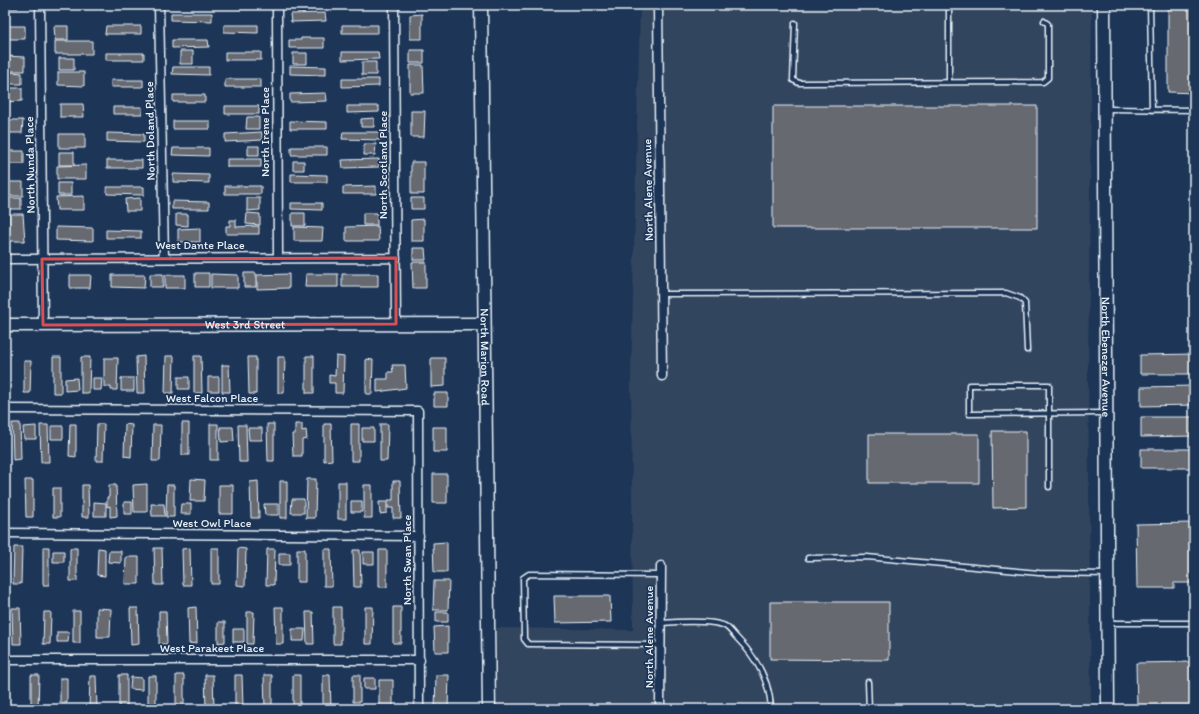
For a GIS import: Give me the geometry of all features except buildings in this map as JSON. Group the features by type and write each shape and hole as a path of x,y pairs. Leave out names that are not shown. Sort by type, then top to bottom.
{"street":[{"name":"North Nunda Place","path":"40,5 43,325"},
{"name":"North Doland Place","path":"159,5 164,257"},
{"name":"North Irene Place","path":"277,5 278,258"},
{"name":"North Scotland Place","path":"394,5 396,324"},
{"name":"North Marion Road","path":"481,5 489,709"},
{"name":"North Alene Avenue","path":"658,5 662,376"},
{"name":"North Ebenezer Avenue","path":"1104,5 1108,709"},
{"name":"West Dante Place","path":"5,259 164,257 396,258"},
{"name":"West 3rd Street","path":"5,325 484,324"},
{"name":"West Falcon Place","path":"5,409 418,411"},
{"name":"North Swan Place","path":"418,411 419,709"},
{"name":"West Owl Place","path":"5,533 419,536"},
{"name":"North Alene Avenue","path":"660,709 661,566"},
{"name":"West Parakeet Place","path":"5,660 420,660"}],"lane":[{"path":"949,5 949,82"},
{"path":"1150,5 1152,110"},
{"path":"795,23 794,80 799,83 1043,82 1048,78 1048,24 1044,21"},
{"path":"1104,109 1194,110"},
{"path":"662,294 1006,293 1020,298 1025,304 1028,350"},
{"path":"1049,487 1049,413 1049,385 969,385 969,414 1049,413 1106,413"},
{"path":"808,558 867,557 1039,573 1107,574"},
{"path":"660,645 528,644 524,639 524,578 529,574 661,575"},
{"path":"661,623 707,623 725,626 742,643 762,671 771,697 771,709"},
{"path":"1107,623 1194,623"},
{"path":"868,682 869,709"}],"highlighted area":[{"path":"396,258 396,324 43,325 42,259"}],"shaded area":[{"path":"640,5 1092,5 1088,373 1091,709 497,709 496,628 633,630 631,376"}]}
